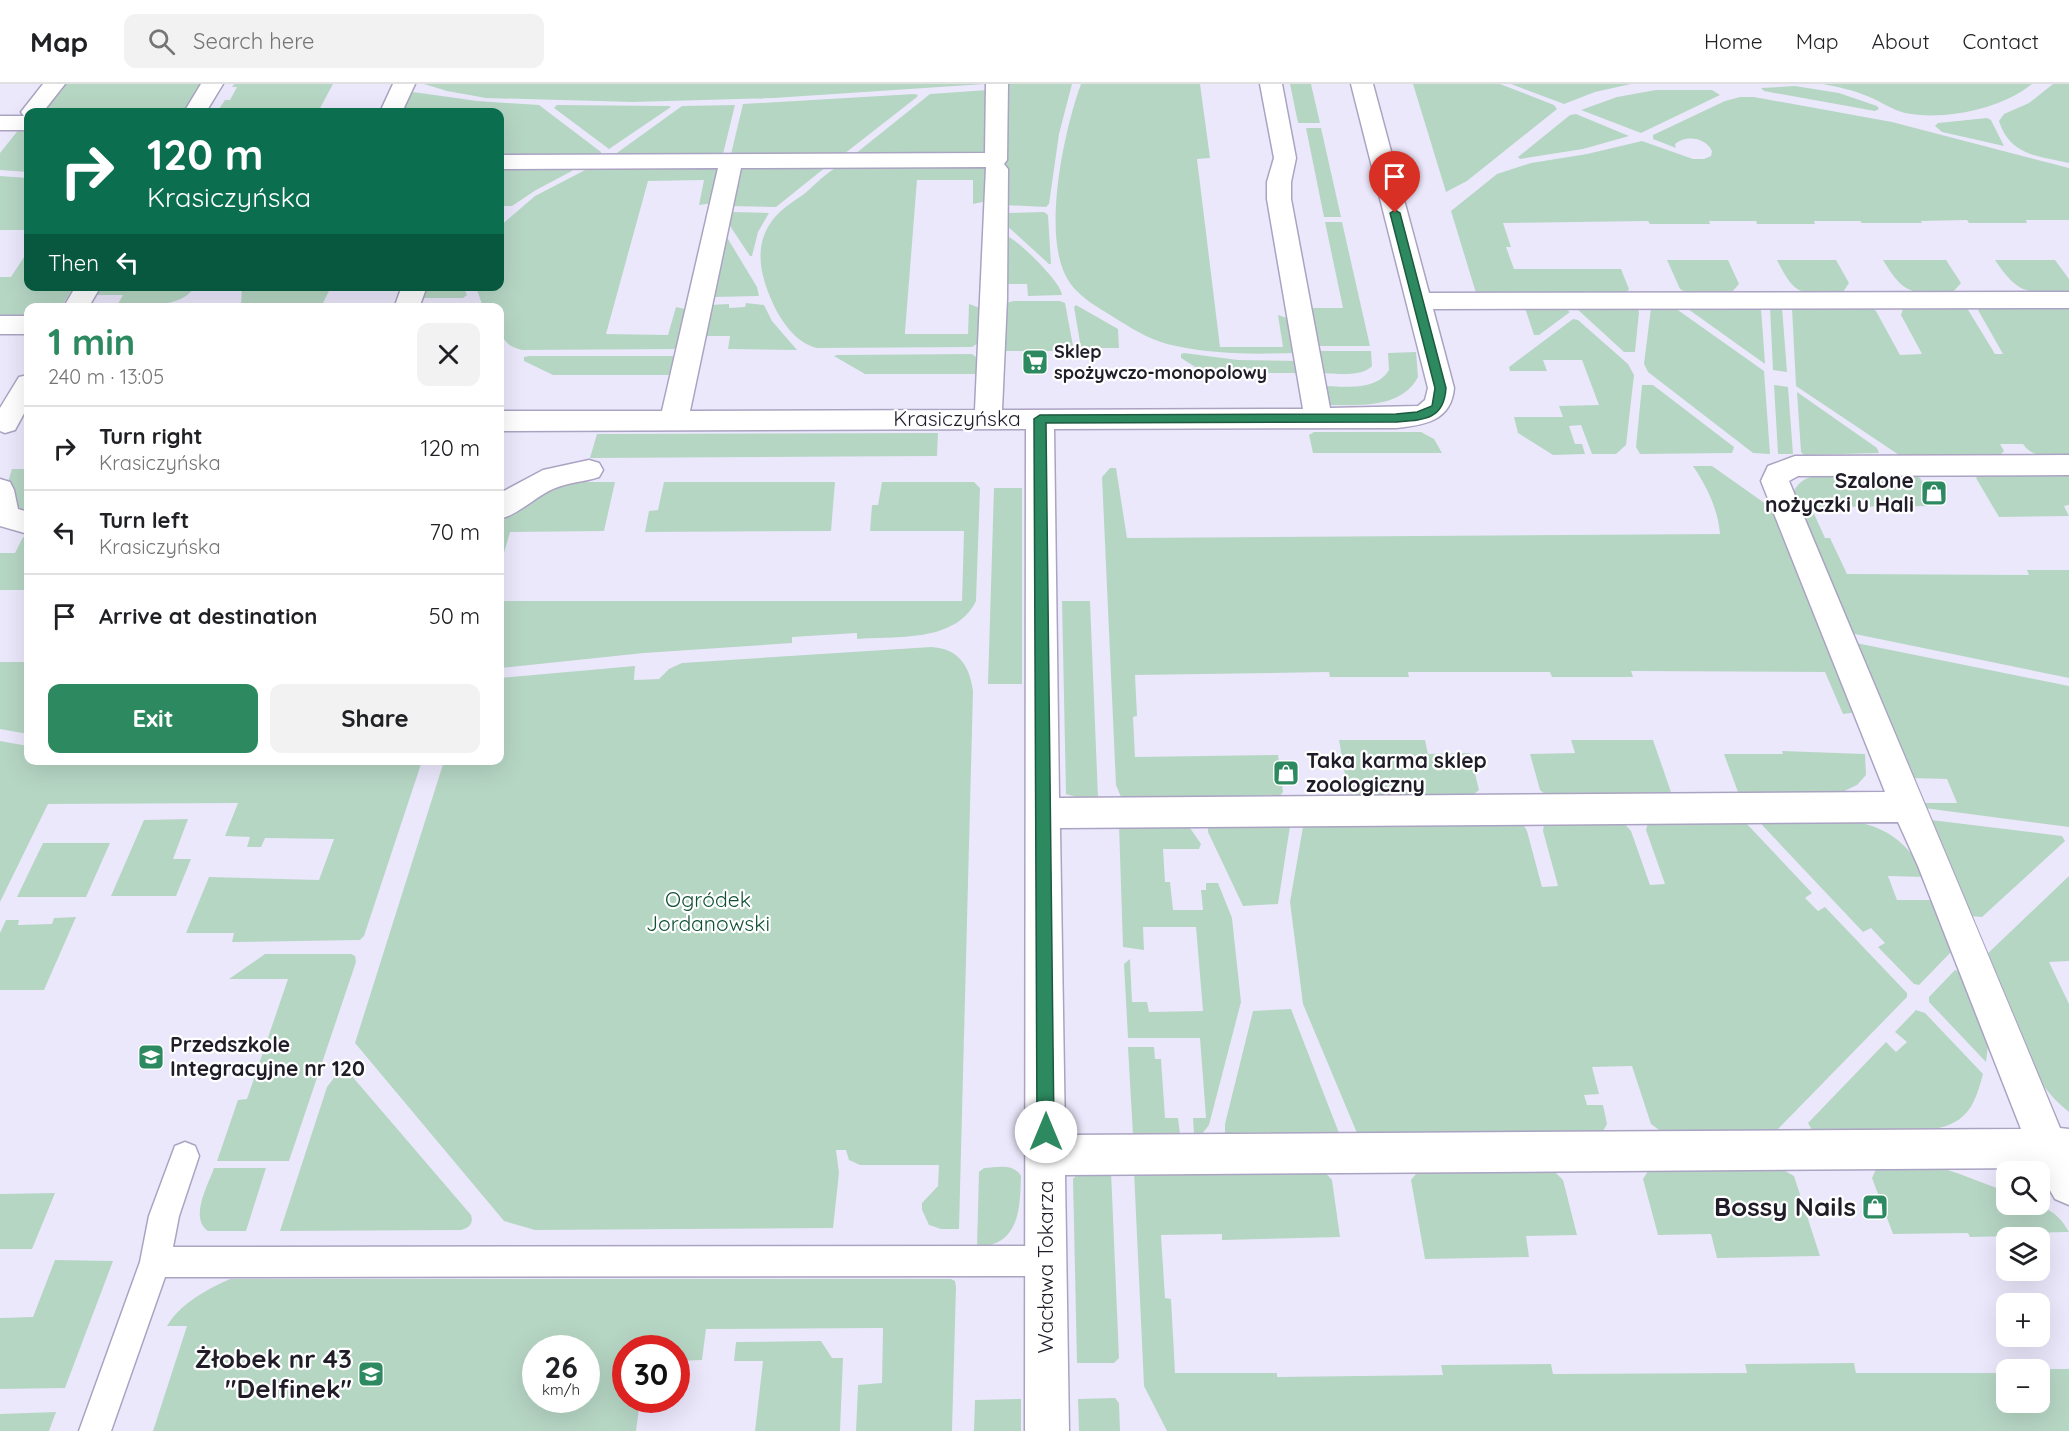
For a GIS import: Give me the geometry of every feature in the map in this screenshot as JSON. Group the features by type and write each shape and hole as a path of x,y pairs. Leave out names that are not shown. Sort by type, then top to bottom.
{"street":[{"path":"36,108 54,84"},
{"path":"197,108 212,84"},
{"path":"393,108 404,84"},
{"path":"504,162 996,160 997,84"},
{"path":"1271,84 1285,158 1279,182 1279,199 1318,418"},
{"name":"Krasiczyńska","path":"504,421 1419,416 1436,409 1440,402 1441,388 1362,84"},
{"path":"0,123 24,120"},
{"path":"674,420 731,161"},
{"path":"988,419 994,299 996,169"},
{"path":"1418,301 2069,300"},
{"path":"0,325 24,325"},
{"path":"9,426 24,393"},
{"name":"Wacława Tokarza","path":"1040,419 1047,1431"},
{"path":"2069,465 1795,466 1782,470 1775,476 1780,497 1908,807 2058,1148 2069,1185"},
{"path":"504,505 521,492 545,480 568,472 589,470"},
{"path":"0,490 4,514 8,518 24,522"},
{"path":"1043,813 1908,807"},
{"path":"1046,1155 2058,1148"}],"lane":[{"path":"95,1431 155,1262 164,1216 185,1156"},
{"path":"155,1262 1047,1261"}],"green space":[{"path":"60,84 201,84 186,108 43,108"},
{"path":"234,84 333,84 320,108 220,108 225,100 230,100 237,87 232,87"},
{"path":"424,84 985,84 774,98 633,102 486,98"},
{"path":"1007,84 1072,84 1059,134 1049,204 1046,207 1004,205"},
{"path":"1081,84 1200,84 1210,158 1197,159 1220,347 1283,347 1278,315 1293,320 1299,353 1222,352 1191,349 1160,342 1091,303 1073,287 1060,261 1056,238 1056,211 1062,155"},
{"path":"1290,84 1311,84 1320,123 1298,123"},
{"path":"1413,84 1500,84 1554,105 1557,109 1467,181 1446,192"},
{"path":"1511,84 1631,84 1595,92 1564,104"},
{"path":"1823,84 2032,84 2005,100 1972,111 1920,115 1895,110 1862,94"},
{"path":"2053,84 2069,84 2069,163 2037,156 2018,148 2004,133 1999,121 2004,114 2029,103"},
{"path":"1795,86 1839,93 1877,106 1879,109 1875,111 1764,91 1761,88"},
{"path":"988,90 985,153 855,154 930,94"},
{"path":"1656,90 1712,90 1720,95 1641,133 1581,110 1617,97"},
{"path":"413,92 477,101 539,105 601,154 597,156 504,156 504,108 405,108 408,95"},
{"path":"918,95 917,97 844,154 731,154 743,104"},
{"path":"1740,97 1754,97 1892,122 2069,168 2069,220 2026,220 2027,223 1969,223 1967,220 1921,221 1922,223 1814,221 1815,224 1757,224 1756,221 1709,221 1710,224 1650,224 1648,221 1503,223 1511,247 1506,247 1514,269 1621,269 1629,289 1627,292 1476,293 1451,211 1497,174 1531,163 1587,154 1642,141 1693,159 1704,159 1711,156 1712,151 1701,140 1685,139 1675,144 1676,148 1653,139 1653,135 1725,101"},
{"path":"557,105 671,107 609,149 554,108"},
{"path":"735,105 723,154 614,155 682,106"},
{"path":"1576,114 1629,136 1583,149 1520,159 1518,157 1570,115"},
{"path":"1987,118 1991,120 2004,146 1942,132 1935,126 1938,123"},
{"path":"20,128 24,128 24,172 0,170 0,153"},
{"path":"1306,128 1321,128 1341,217 1324,217"},
{"path":"840,166 987,167 987,201 973,204 973,180 917,180 905,332 905,334 968,334 969,304 983,309 980,342 972,347 817,348 797,338 787,327 775,308 763,274 761,250 763,239 778,214"},
{"path":"504,167 573,168 572,171 512,206 504,206"},
{"path":"715,167 718,169 713,203 699,205 704,180 648,181 606,334 668,335 676,307 689,310 678,349 522,350 508,344 504,339 504,303 482,303 477,291 504,291 504,223 535,196 589,168"},
{"path":"826,167 776,207 731,206 740,168"},
{"path":"0,176 24,178 24,230 0,230"},
{"path":"731,212 769,213 758,232 752,256 726,220"},
{"path":"1044,212 1048,215 1051,264 1005,224 1006,213"},
{"path":"1325,222 1342,222 1370,346 1312,346 1305,308 1343,308"},
{"path":"1007,236 1039,263 1055,281 1062,295 1028,296 1027,284 1003,284"},
{"path":"725,239 728,239 757,287 759,296 713,297"},
{"path":"24,257 24,291 71,291 64,303 24,303 24,318 0,318 0,277 11,277"},
{"path":"1667,260 1728,260 1739,284 1732,292 1685,292 1680,289"},
{"path":"1777,260 1836,260 1849,283 1843,292 1802,291 1790,282"},
{"path":"1883,260 1946,260 1961,283 1953,292 1911,290 1898,281"},
{"path":"1995,260 2055,260 2069,279 2069,291 2026,290 2011,281"},
{"path":"99,291 191,291 181,299 166,303 119,303 123,295 96,295"},
{"path":"242,291 329,291 323,303 241,303"},
{"path":"422,291 465,291 467,295 463,298 422,298"},
{"path":"1013,301 1060,301 1065,303 1073,346 1062,351 999,351 1004,304"},
{"path":"746,303 764,305 772,321 797,350 728,349 730,336 703,334 710,305 729,304 729,308 745,307"},
{"path":"1076,305 1118,329 1119,348 1081,348 1074,307"},
{"path":"1782,307 1787,372 1773,370 1770,308"},
{"path":"1983,307 2069,307 2069,455 2043,456 2027,449 2023,444 2000,444 2004,451 2000,455 1899,455 1796,386 1792,308 1872,308 1876,311 1900,355 1922,354 1901,315 1903,309 1967,308 1995,354 2003,354 1978,310"},
{"path":"1525,308 1564,308 1570,312 1539,335 1534,335"},
{"path":"1576,308 1637,308 1639,312 1635,352 1624,352"},
{"path":"1651,308 1675,308 1764,371 1770,454 1753,453 1648,372 1644,364"},
{"path":"1689,308 1761,308 1765,364 1688,309"},
{"path":"1573,319 1578,320 1628,364 1634,375 1626,445 1616,454 1592,454 1581,425 1569,426 1575,444 1582,444 1585,454 1553,455 1518,433 1514,417 1563,417 1559,406 1599,405 1582,360 1543,360 1547,371 1510,371 1509,367"},
{"path":"1313,351 1371,351 1372,366 1367,370 1354,373 1317,373"},
{"path":"1416,352 1418,377 1410,388 1400,395 1389,400 1363,405 1323,405 1320,386 1348,387 1376,382 1389,370 1388,353"},
{"path":"972,354 976,357 977,374 865,374 834,356 837,355"},
{"path":"1181,354 1238,360 1300,361 1302,373 1205,373 1181,358"},
{"path":"524,357 677,357 674,375 553,375 524,361"},
{"path":"1642,385 1653,385 1734,447 1732,453 1640,454 1636,447"},
{"path":"1774,385 1788,387 1793,454 1778,454"},
{"path":"1797,392 1877,448 1879,453 1804,455 1801,452"},
{"path":"1314,432 1421,432 1434,439 1442,453 1313,453 1309,435"},
{"path":"938,433 937,456 590,458 597,434"},
{"path":"1693,466 1712,466 1773,509 1853,710 1851,713 1843,714 1825,672 1631,671 1633,677 1552,677 1550,672 1408,672 1409,677 1330,677 1329,672 1135,675 1137,716 1133,717 1135,757 1278,755 1283,792 1279,797 1121,797 1116,785 1102,477 1110,468 1116,468 1127,538 1720,534 1711,498"},
{"path":"12,469 24,469 24,513 18,511 7,485"},
{"path":"1981,474 2069,474 2069,505 2064,506 2069,516 1999,517 1976,478"},
{"path":"1914,475 1920,478 1936,506 1811,507 1825,538 1830,538 1847,574 2029,575 2027,570 2069,570 2069,678 1850,633 1793,493 1802,482 1815,476"},
{"path":"573,482 615,482 604,531 510,532 504,553 504,520 527,495"},
{"path":"664,482 835,482 831,531 645,532 649,511 658,510"},
{"path":"882,482 974,482 980,488 976,601 967,615 940,631 906,637 857,639 857,633 792,637 792,643 644,653 504,668 504,601 962,601 964,531 870,531 872,505 878,505"},
{"path":"994,488 1022,488 1022,684 988,684"},
{"path":"24,537 24,590 0,590 0,553 15,553"},
{"path":"1062,601 1090,601 1098,797 1076,797 1066,794"},
{"path":"1856,643 2069,686 2069,827 1924,808 1920,803 1957,803 1947,779 1909,778"},
{"name":"Ogródek Jordanowski","path":"931,647 949,651 966,666 973,691 959,1229 941,1229 929,1225 922,1210 922,1203 938,1186 939,1165 860,1165 849,1160 846,1150 836,1150 839,1173 833,1228 535,1230 504,1221 355,1043 443,765 504,765 504,678 635,666 634,680 659,679 669,669 682,663"},
{"path":"0,662 24,662 24,733 0,729"},
{"path":"1339,740 1425,740 1428,754 1470,753 1479,790 1473,795 1353,796 1348,792"},
{"path":"1571,740 1653,740 1671,792 1668,795 1546,795 1540,790 1530,754 1575,753"},
{"path":"0,741 24,745 24,765 421,765 364,936 360,940 232,942 234,933 186,933 209,877 319,880 334,839 265,838 261,847 247,847 250,837 225,836 238,803 48,804 0,902"},
{"path":"1782,751 1865,754 1866,775 1857,785 1840,793 1742,794 1738,792 1724,754 1783,754"},
{"path":"188,819 173,859 191,859 176,896 111,896 144,820"},
{"path":"1836,819 1877,828 1895,838 1912,854 1926,877 1888,876 1897,900 1935,900 1954,945 1951,952 1919,985 1914,984 1878,947 1885,943 1871,928 1863,932 1762,825 1765,820"},
{"path":"1931,820 2062,836 2065,841 1982,917 1970,916"},
{"path":"1623,822 1631,831 1650,885 1665,884 1646,830 1648,823 1746,823 1812,893 1805,898 1818,911 1825,907 1907,993 1907,997 1777,1130 1659,1130 1651,1124 1632,1066 1592,1067 1599,1094 1584,1095 1587,1105 1603,1105 1607,1124 1603,1131 1357,1133 1303,1004 1290,902 1303,827 1307,824 1523,824 1527,831 1542,887 1558,886 1543,831 1544,824"},
{"path":"1119,825 1190,828 1201,844 1199,849 1163,849 1165,882 1170,882 1173,910 1203,910 1201,890 1206,890 1206,883 1218,883 1232,918 1241,1002 1209,1125 1202,1134 1194,1134 1193,1118 1206,1118 1200,1038 1128,1038 1124,964 1130,959 1132,1002 1147,1002 1149,1012 1203,1011 1196,927 1143,927 1144,950 1123,947"},
{"path":"1208,826 1290,826 1278,904 1243,906 1208,832"},
{"path":"43,843 110,843 86,897 17,897"},
{"path":"2069,876 2069,961 2049,962 2069,1004 2069,1112 2040,1081 2028,1062 1983,958"},
{"path":"76,917 44,990 0,990 0,933 6,920 19,920 18,925 52,924 54,918"},
{"path":"265,954 351,954 355,956 356,962 289,1161 217,1161 238,1100 247,1099 288,979 229,979"},
{"path":"1955,970 1965,973 1989,1037 1986,1062 1929,1002 1929,997"},
{"path":"1291,1009 1339,1133 1225,1134 1225,1124 1253,1011"},
{"path":"1916,1010 1925,1013 1983,1074 1973,1103 1962,1117 1946,1126 1934,1129 1812,1130 1808,1123 1886,1042 1896,1052 1907,1042 1895,1032"},
{"path":"1128,1047 1154,1047 1155,1059 1161,1059 1165,1118 1178,1118 1180,1134 1133,1135"},
{"path":"345,1068 471,1215 472,1220 468,1226 461,1230 280,1231 327,1087 340,1070"},
{"path":"1934,1166 1957,1173 1996,1188 1996,1215 2050,1215 2050,1211 2057,1216 2069,1232 2050,1232 2050,1227 1996,1227 1996,1236 1970,1237 1968,1233 1893,1234 1872,1178 1877,1167"},
{"path":"1010,1167 1018,1172 1021,1176 1020,1200 1015,1223 1010,1232 1002,1240 991,1245 977,1247 979,1172 984,1168"},
{"path":"214,1168 266,1168 246,1231 208,1231 203,1225 200,1210 204,1192"},
{"path":"1650,1168 1780,1168 1794,1176 1820,1256 1717,1258 1711,1234 1658,1235 1643,1179"},
{"path":"1552,1169 1563,1180 1577,1235 1526,1236 1529,1257 1425,1259 1411,1180 1419,1170"},
{"path":"1323,1170 1332,1180 1340,1237 1222,1240 1222,1234 1161,1235 1165,1298 1171,1299 1175,1373 1277,1373 1277,1377 1443,1375 1441,1365 1551,1364 1553,1374 1747,1373 1745,1364 1854,1363 1856,1373 1996,1373 1996,1413 2050,1413 2050,1369 2069,1369 2069,1431 1167,1431 1144,1386 1134,1171"},
{"path":"1111,1171 1119,1358 1114,1363 1077,1363 1073,1179 1079,1172"},
{"path":"55,1193 32,1249 0,1249 0,1194"},
{"path":"55,1260 113,1261 65,1388 0,1389 0,1318 33,1317"},
{"name":"Żłobek nr 43 \"Delfinek\"","path":"230,1279 951,1279 955,1281 956,1287 952,1431 856,1431 858,1385 882,1383 883,1328 706,1329 702,1360 690,1360 690,1335 612,1335 612,1413 638,1413 636,1431 153,1431 187,1326 167,1326 179,1311 203,1292"},
{"path":"821,1341 832,1358 843,1358 840,1431 755,1431 763,1361 734,1361 736,1342"},
{"path":"1115,1398 1119,1403 1120,1431 1079,1431 1078,1399"},
{"path":"1021,1399 1021,1431 974,1431 975,1400"},
{"path":"56,1412 49,1431 0,1431 0,1414"}],"place":[{"name":"Sklep spożywczo-monopolowy","path":"1035,362"},
{"name":"Szalone nożyczki u Hali","path":"1934,493"},
{"name":"Taka karma sklep zoologiczny","path":"1286,773"},
{"name":"Przedszkole Integracyjne nr 120","path":"151,1057"},
{"name":"Bossy Nails","path":"1875,1207"},
{"name":"Żłobek nr 43 \"Delfinek\"","path":"371,1374"}],"route":[{"path":"1046,1132 1040,419 1396,418 1419,416 1436,409 1440,402 1441,388 1395,213"}]}
